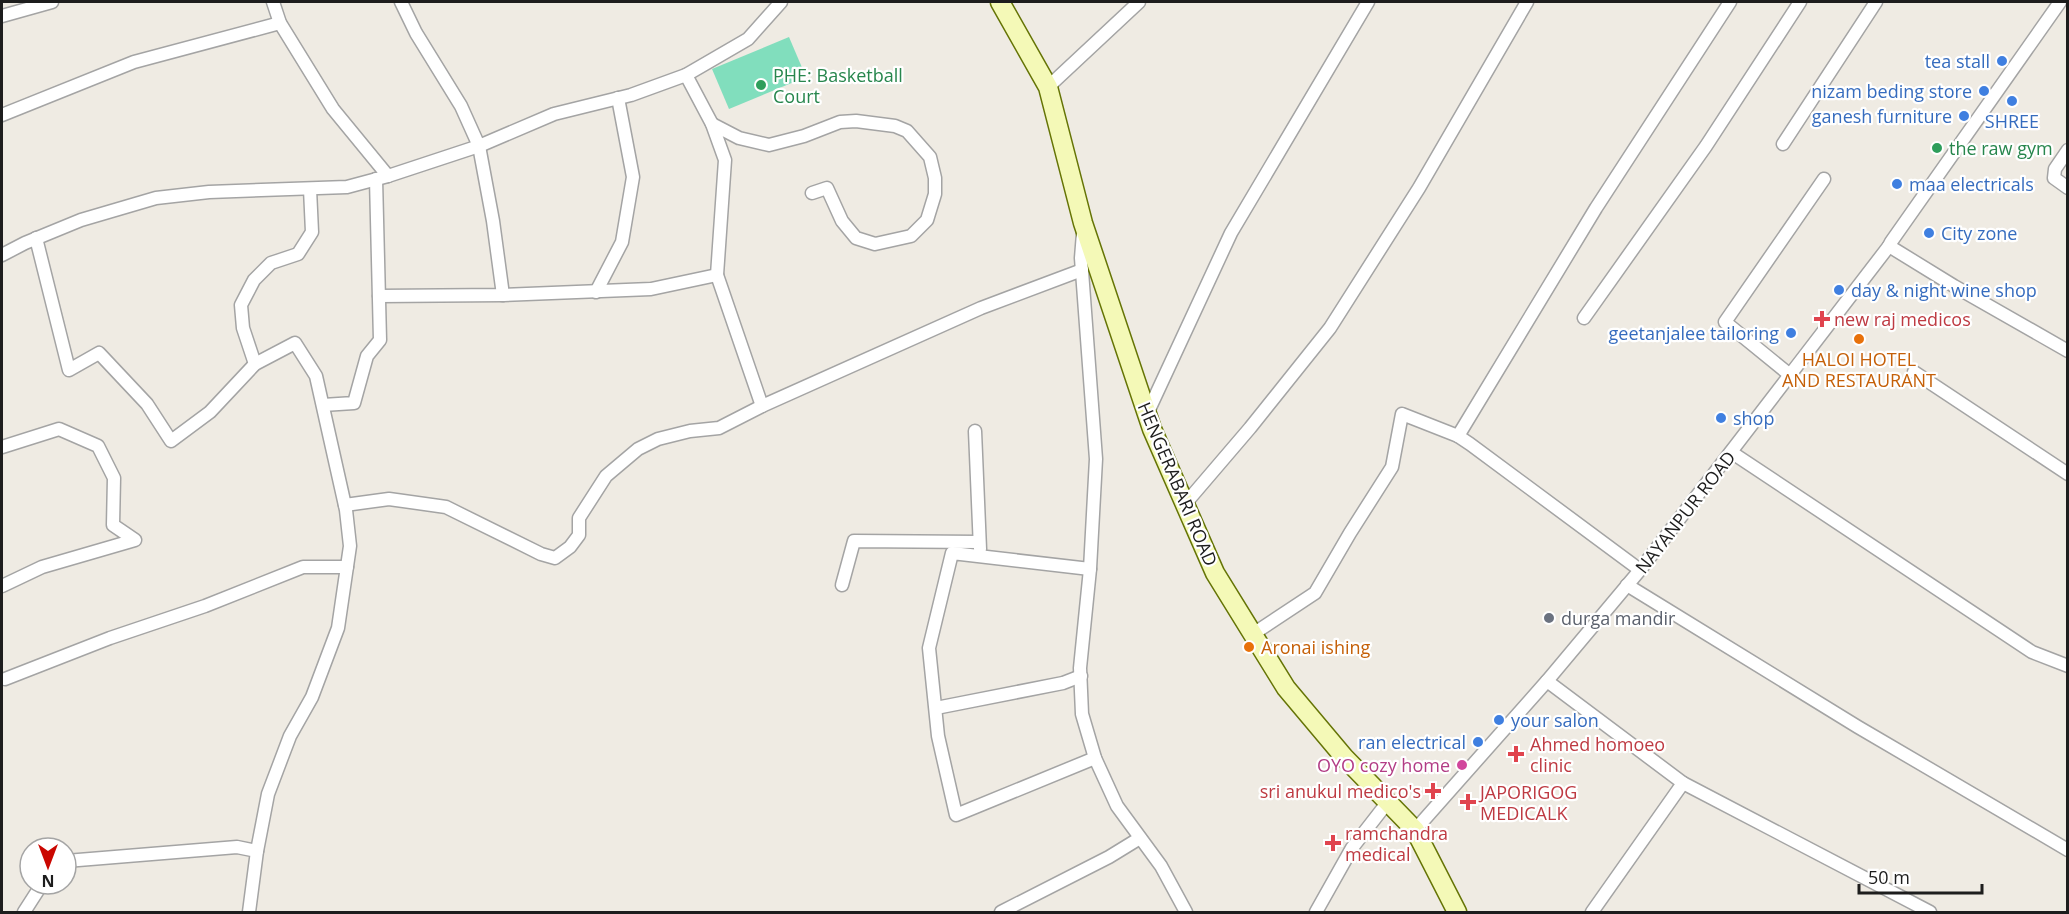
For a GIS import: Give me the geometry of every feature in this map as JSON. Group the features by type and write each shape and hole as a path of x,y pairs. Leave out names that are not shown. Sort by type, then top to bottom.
{"main road":[{"name":"HENGERABARI ROAD","path":"1000,2 1048,87 1083,223 1147,414 1215,573 1286,688 1387,803 1415,830 1457,912"}],"street":[{"path":"2,16 52,2"},
{"path":"273,2 280,22 333,109 382,178 380,340 367,356 354,403 323,405"},
{"path":"401,2 416,33 461,106 478,146 494,221 502,295"},
{"path":"2,255 81,220 156,198 209,192 347,187 382,178 478,146 554,114 618,98 686,75 748,39 781,2"},
{"path":"1048,87 1139,2"},
{"path":"1147,414 1231,233 1368,2"},
{"path":"1185,504 1250,428 1330,328 1419,188 1527,2"},
{"path":"1458,436 1596,208 1730,2"},
{"path":"1584,318 1706,146 1800,2"},
{"path":"1783,144 1876,2"},
{"name":"NAYANPUR ROAD","path":"1415,830 1640,570 1889,246 2060,2"},
{"path":"2,115 134,62 280,22"},
{"path":"686,75 712,124 725,160 717,275 762,406"},
{"path":"596,292 622,242 633,177 618,98"},
{"path":"712,124 739,138 769,145 804,136 840,122 856,121 895,126 907,131 930,157 935,178 934,194 927,220 911,236 875,244 856,238 842,221 827,188 812,193"},
{"path":"2067,150 2055,169 2054,178 2067,188"},
{"path":"1790,375 1725,322 1824,179"},
{"path":"255,364 243,328 241,305 254,280 272,263 298,254 312,232 310,189"},
{"path":"1083,223 1082,270 1096,459 1081,676 1082,714 1095,758 1117,806 1161,866 1186,912"},
{"path":"36,238 69,370 99,353 147,404 171,441 210,412 255,364 295,343 316,376 345,505 350,546 338,628 312,697 290,736 268,794 249,912"},
{"path":"1889,246 2067,351"},
{"path":"345,505 389,499 446,507 541,554 555,558 570,547 579,535 579,518 606,476 638,450 658,439 690,431 719,428 762,406 981,308 1082,270"},
{"path":"379,296 502,295 651,289 717,275"},
{"path":"1914,372 2067,474"},
{"path":"1252,634 1316,593 1350,533 1392,467 1402,414 1458,436 1640,570"},
{"path":"2,447 59,429 98,446 114,478 113,525 135,540 42,567 2,586"},
{"path":"975,431 980,557"},
{"path":"1731,452 2032,652 2067,666"},
{"path":"842,585 854,541 979,542"},
{"path":"1090,569 952,553 929,648 939,736 956,814 1095,758"},
{"path":"5,679 110,638 205,606 303,567 347,567"},
{"path":"1627,585 1858,728 2067,850"},
{"path":"936,708 1063,683 1081,676"},
{"path":"1546,681 1683,783 1930,912"},
{"path":"1592,912 1683,783"},
{"path":"1316,912 1352,848 1387,803"},
{"path":"1000,912 1109,857 1140,838"},
{"path":"78,860 237,847 257,851"},
{"path":"24,912 34,896"}],"green space":[{"path":"789,37 806,77 729,109 712,69"}],"place":[{"name":"tea stall","path":"2002,61"},
{"name":"PHE: Basketball Court","path":"761,85"},
{"name":"nizam beding store","path":"1984,91"},
{"name":"SHREE","path":"2012,101"},
{"name":"ganesh furniture","path":"1964,116"},
{"name":"the raw gym","path":"1937,148"},
{"name":"maa electricals","path":"1897,184"},
{"name":"City zone","path":"1929,233"},
{"name":"day & night wine shop","path":"1839,290"},
{"name":"new raj medicos","path":"1822,319"},
{"name":"geetanjalee tailoring","path":"1791,333"},
{"name":"HALOI HOTEL AND RESTAURANT","path":"1859,339"},
{"name":"shop","path":"1721,418"},
{"name":"durga mandir","path":"1549,618"},
{"name":"Aronai ishing","path":"1249,647"},
{"name":"your salon","path":"1499,720"},
{"name":"ran electrical","path":"1478,742"},
{"name":"Ahmed homoeo clinic","path":"1516,754"},
{"name":"OYO cozy home","path":"1462,765"},
{"name":"sri anukul medico's","path":"1433,791"},
{"name":"JAPORIGOG MEDICALK","path":"1468,802"},
{"name":"ramchandra medical","path":"1333,843"}]}
